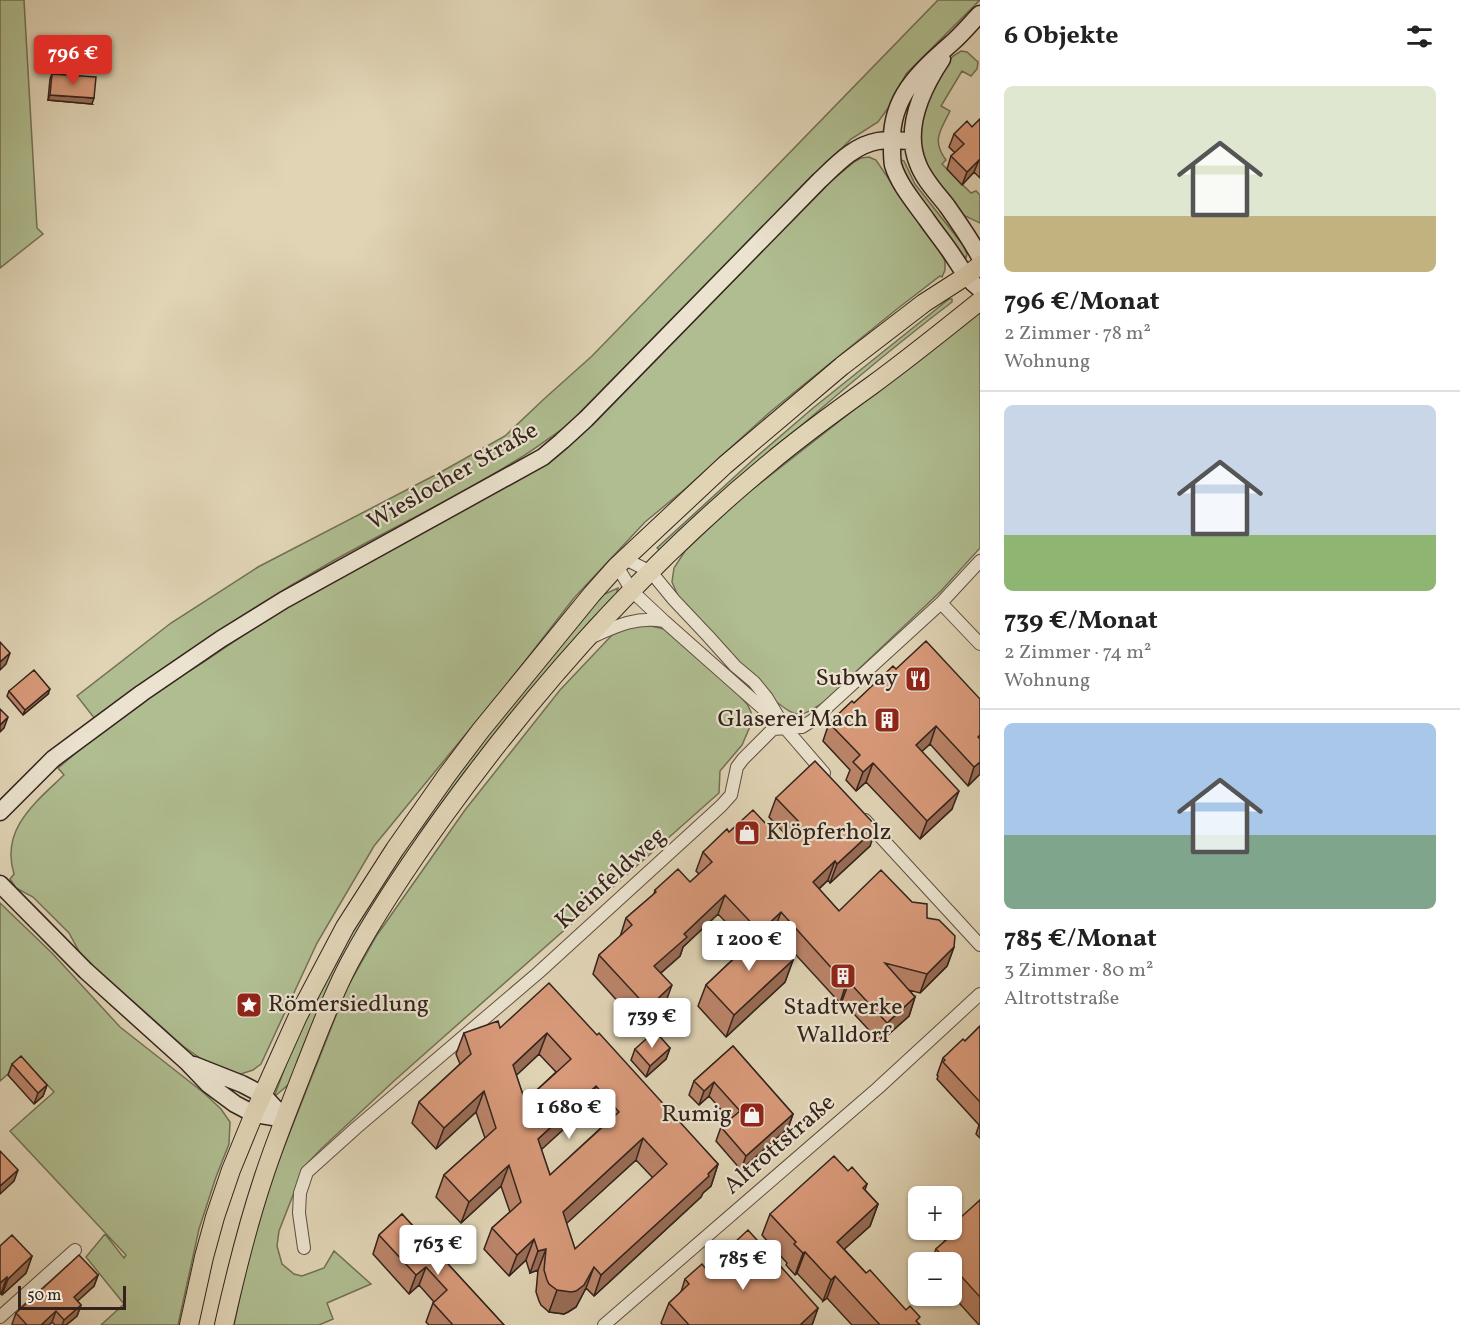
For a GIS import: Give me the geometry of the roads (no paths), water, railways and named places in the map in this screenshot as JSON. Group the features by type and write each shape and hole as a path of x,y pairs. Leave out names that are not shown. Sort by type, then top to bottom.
{"main road":[{"path":"189,1325 204,1257 231,1170 298,1016 345,927 395,849 447,775 592,594 621,562 725,465 842,366 924,303 973,270"},
{"path":"224,1325 236,1272 263,1179 326,1015 350,963 379,912 471,778 510,727 585,640 694,530 767,465 980,301"}],"street":[{"path":"980,15 921,70 903,96 892,123 891,141 893,165 904,188 973,270 980,289"},
{"path":"956,39 933,73 924,92 914,120 912,141 918,166 960,224 980,257"},
{"name":"Wieslocher Straße","path":"0,812 53,759 142,693 221,639 293,595 543,457 586,418 846,156 863,146 878,141 912,141"},
{"path":"960,224 980,230"},
{"name":"Kleinfeldweg","path":"304,1248 299,1214 300,1192 307,1172 538,973 721,806 731,795 737,767 742,759 773,729 802,727 813,720 941,603 980,561"},
{"path":"621,562 651,572 735,666 754,682 786,729"},
{"path":"621,562 632,591 786,729 832,782"},
{"path":"941,603 980,644"},
{"path":"585,640 634,620 664,621"},
{"path":"855,809 980,945"},
{"path":"0,884 86,971 187,1062 208,1084 235,1104 254,1114 285,1119"},
{"name":"Altrottstraße","path":"604,1325 878,1088 980,994"},
{"path":"187,1062 263,1095 285,1119"},
{"path":"0,1317 75,1250"}],"place":[{"name":"Subway","path":"918,679"},
{"name":"Glaserei Mach","path":"887,720"},
{"name":"Klöpferholz","path":"747,833"},
{"name":"Stadtwerke Walldorf","path":"843,976"},
{"name":"Römersiedlung","path":"249,1005"},
{"name":"Rumig","path":"752,1115"}]}
